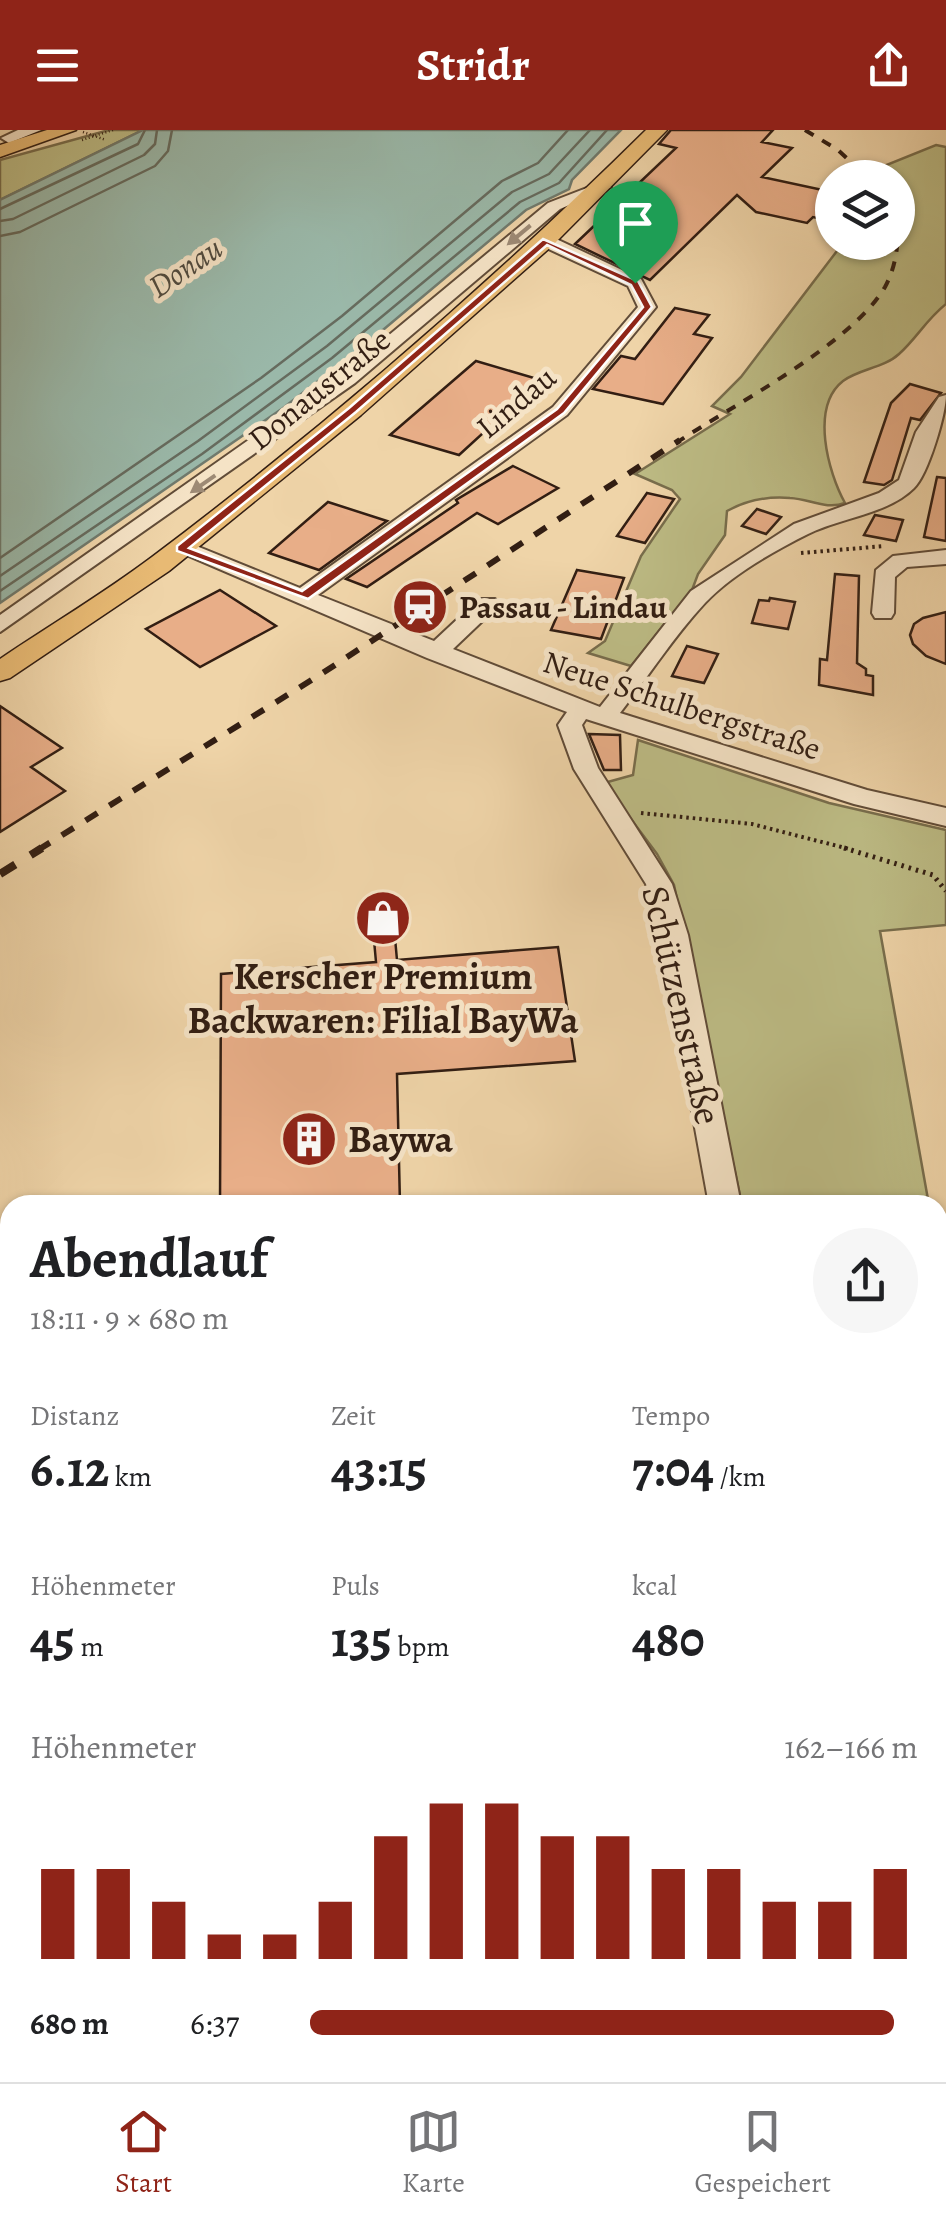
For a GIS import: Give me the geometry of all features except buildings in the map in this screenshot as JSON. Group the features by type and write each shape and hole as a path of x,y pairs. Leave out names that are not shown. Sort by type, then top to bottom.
{"main road":[{"name":"Donaustraße","path":"0,672 181,548 352,410 546,241 657,130"},
{"path":"7,141 74,131"}],"street":[{"path":"7,141 33,130"},
{"path":"0,625 348,378 554,206 602,187"},
{"name":"Lindau","path":"303,596 560,411 648,307 635,283 546,241"},
{"path":"593,713 688,607 748,560 830,515 898,491 915,471 926,432 946,401"},
{"name":"Neue Schulbergstraße","path":"181,548 435,653 593,713 844,792 946,817"},
{"path":"883,613 884,574 902,560 946,557"},
{"path":"435,653 487,604"},
{"name":"Schützenstraße","path":"593,713 570,725 586,769 646,856 659,884 674,935 723,1195"}],"path":[{"path":"74,131 106,140"},
{"path":"748,560 836,548 894,546"},
{"path":"633,813 679,812 719,817 813,839 933,875 946,891"}],"shaded area":[{"path":"109,130 143,130 0,200 0,160"},
{"path":"936,145 946,147 946,304 899,354 849,377 833,392 827,407 825,440 845,503 773,498 727,511 725,535 698,574 692,590 631,666 588,653 605,641 641,556 680,499 672,490 635,474 730,414 712,406 741,377 830,260 915,260 915,160 899,160"},
{"path":"638,740 829,803 946,830 946,925 880,931 927,1195 740,1195 674,885 657,854 604,783 633,775"}],"water":[{"name":"Donau","path":"143,130 621,130 572,180 569,189 526,210 283,408 0,603 0,200"}],"railway":[{"path":"805,130 849,160"},
{"path":"676,443 790,372 846,330 885,287 894,260"},
{"path":"38,850 318,676 680,440"},
{"path":"0,874 42,848"}],"place":[{"name":"Passau - Lindau","path":"420,607"},
{"name":"Kerscher Premium Backwaren: Filial BayWa","path":"383,918"},
{"name":"Baywa","path":"309,1139"}],"route":[{"path":"546,241 635,283 648,307 560,411 428,510 303,596 181,548 352,410 546,241"}]}
